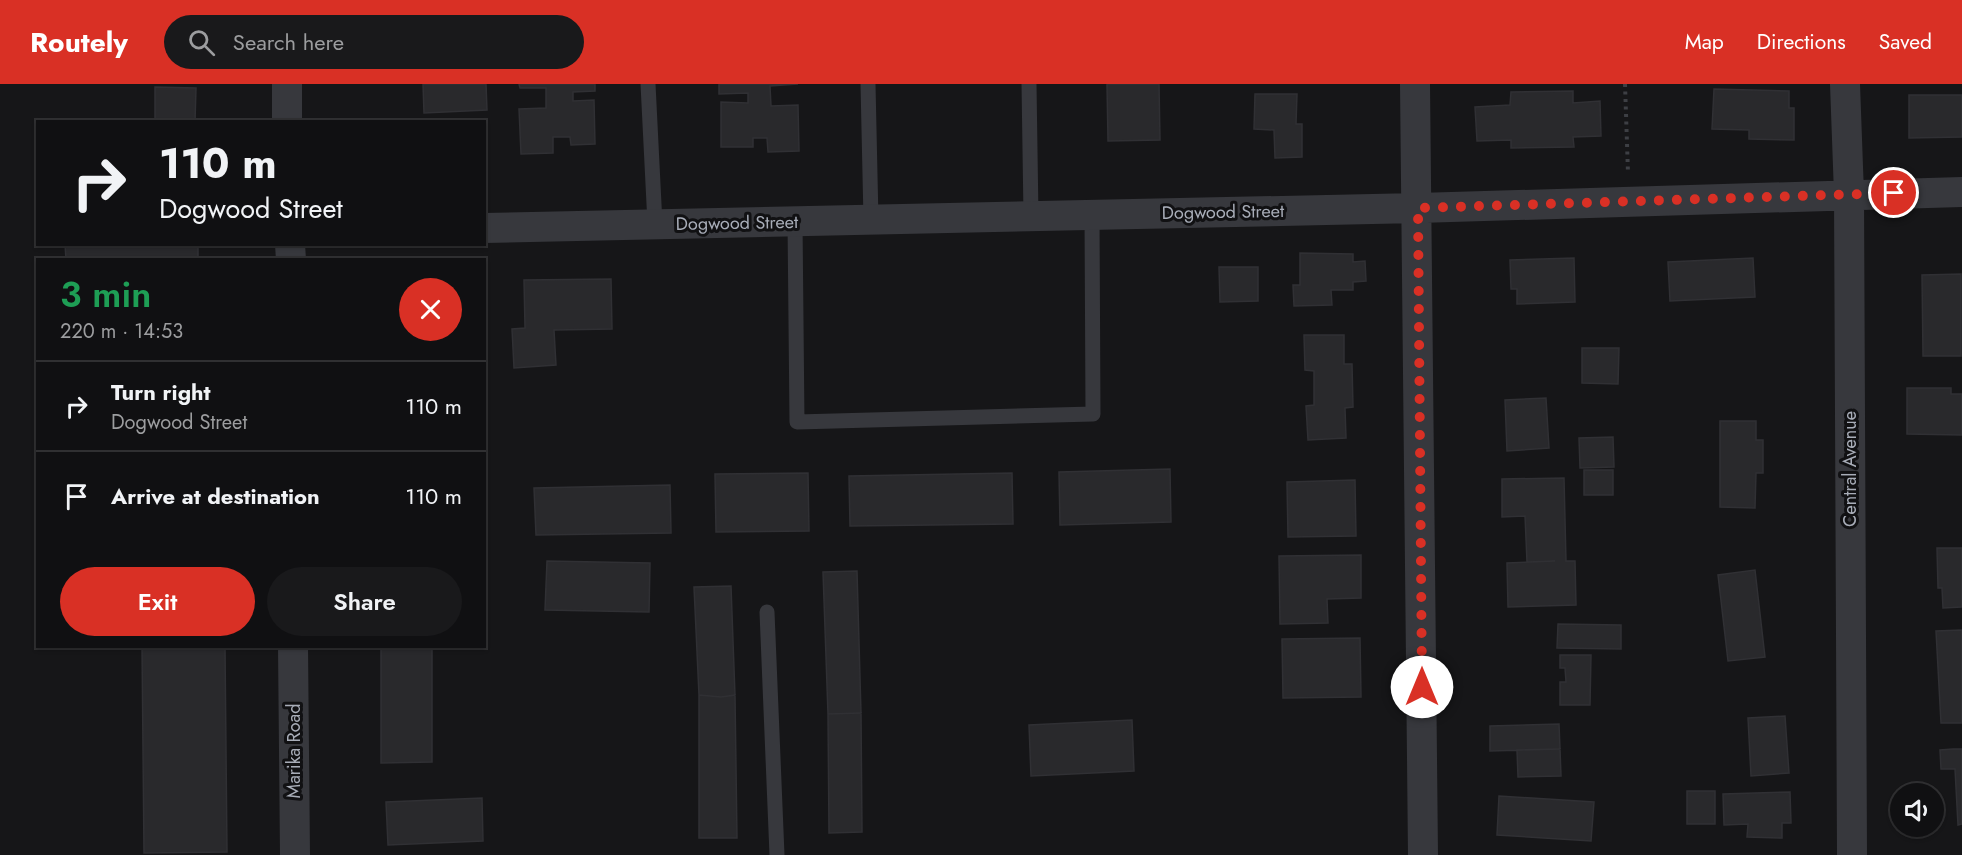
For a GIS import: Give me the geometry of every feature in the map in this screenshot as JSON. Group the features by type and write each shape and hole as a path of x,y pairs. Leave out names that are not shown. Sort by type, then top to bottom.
{"street":[{"path":"286,84 288,120"},
{"path":"1415,84 1423,855"},
{"name":"Central Avenue","path":"1845,84 1849,194 1852,855"},
{"name":"Dogwood Street","path":"486,228 1418,208 1962,192"},
{"name":"Marika Road","path":"293,648 295,855"}],"lane":[{"path":"648,84 655,224"},
{"path":"868,84 871,220"},
{"path":"1029,84 1031,216"},
{"path":"795,221 797,422 1093,414 1092,215"},
{"path":"767,612 777,855"}],"path":[{"path":"1625,84 1628,201"}],"building":[{"path":"423,84 486,84 487,110 424,113"},
{"path":"519,84 595,84 595,91 573,92 573,101 594,100 595,144 571,145 570,137 553,137 553,153 521,154 519,109 546,108 546,88 520,88"},
{"path":"719,84 798,84 770,86 771,106 798,105 799,151 768,152 767,138 753,138 753,147 721,147 721,102 748,103 748,93 719,94"},
{"path":"1107,84 1159,84 1160,140 1108,141"},
{"path":"155,87 196,88 195,120 155,120"},
{"path":"1714,89 1789,91 1789,108 1794,108 1794,140 1749,139 1749,130 1712,129"},
{"path":"1573,91 1573,103 1600,101 1601,136 1573,137 1574,147 1511,148 1511,140 1477,141 1475,107 1510,105 1511,92"},
{"path":"1255,94 1297,94 1296,124 1302,124 1302,157 1275,158 1274,130 1254,129"},
{"path":"1909,95 1962,95 1962,137 1909,138"},
{"path":"65,246 198,246 198,258 66,258"},
{"path":"1300,253 1353,254 1353,262 1365,261 1366,281 1353,282 1353,290 1331,290 1332,305 1294,306 1293,285 1300,285"},
{"path":"1574,258 1575,302 1517,304 1517,289 1511,289 1510,260"},
{"path":"1753,258 1755,297 1670,301 1668,262"},
{"path":"1219,267 1258,267 1258,301 1220,302"},
{"path":"1961,274 1961,356 1923,356 1922,275"},
{"path":"611,279 612,329 554,330 556,365 514,368 512,329 525,328 524,280"},
{"path":"1304,335 1344,335 1344,364 1352,364 1353,407 1345,408 1346,438 1308,440 1306,406 1314,405 1314,371 1305,370"},
{"path":"1582,348 1619,348 1618,384 1582,383"},
{"path":"1907,388 1951,388 1951,394 1962,394 1962,435 1907,434"},
{"path":"1546,398 1549,448 1507,451 1505,400"},
{"path":"1720,421 1756,421 1756,440 1763,440 1763,473 1756,473 1755,508 1720,507"},
{"path":"1613,437 1614,467 1580,468 1579,438"},
{"path":"1170,469 1171,522 1060,525 1059,472"},
{"path":"1584,470 1613,470 1613,495 1584,495"},
{"path":"808,473 809,531 716,532 715,474"},
{"path":"1012,473 1013,524 850,526 849,476"},
{"path":"1564,478 1566,561 1575,561 1576,605 1508,607 1507,563 1555,561 1527,562 1525,516 1502,517 1502,479"},
{"path":"1355,480 1356,536 1288,537 1287,482"},
{"path":"670,485 671,533 536,535 534,488"},
{"path":"1937,548 1962,548 1962,607 1943,608 1942,588 1938,588"},
{"path":"1361,555 1361,598 1327,599 1328,623 1280,624 1279,556"},
{"path":"547,561 650,563 649,612 545,610"},
{"path":"1755,570 1765,657 1728,661 1718,575"},
{"path":"857,571 861,713 828,714 823,572"},
{"path":"731,586 735,695 721,697 699,695 694,587"},
{"path":"1558,624 1621,625 1621,649 1557,648"},
{"path":"1962,630 1962,723 1941,723 1936,631"},
{"path":"1360,638 1361,697 1283,698 1282,639"},
{"path":"142,648 225,648 227,852 144,853"},
{"path":"381,648 432,648 432,762 381,763"},
{"path":"1560,655 1591,655 1590,705 1560,705 1560,682 1566,682 1565,668 1560,668"},
{"path":"699,695 721,697 735,695 737,838 699,838"},
{"path":"861,713 862,832 829,833 828,714"},
{"path":"1785,716 1789,773 1751,776 1748,718"},
{"path":"1132,720 1134,771 1031,776 1029,725"},
{"path":"1559,724 1560,749 1490,751 1490,726"},
{"path":"1560,749 1561,776 1518,777 1517,750"},
{"path":"1962,749 1962,824 1958,825 1955,769 1941,769 1940,750"},
{"path":"1687,791 1715,791 1715,824 1687,824"},
{"path":"1790,792 1791,823 1782,823 1782,838 1747,837 1748,824 1724,825 1723,794"},
{"path":"1499,796 1594,802 1591,841 1497,835"},
{"path":"482,798 483,841 388,845 386,802"}],"route":[{"path":"1422,687 1418,208 1894,193"}]}
